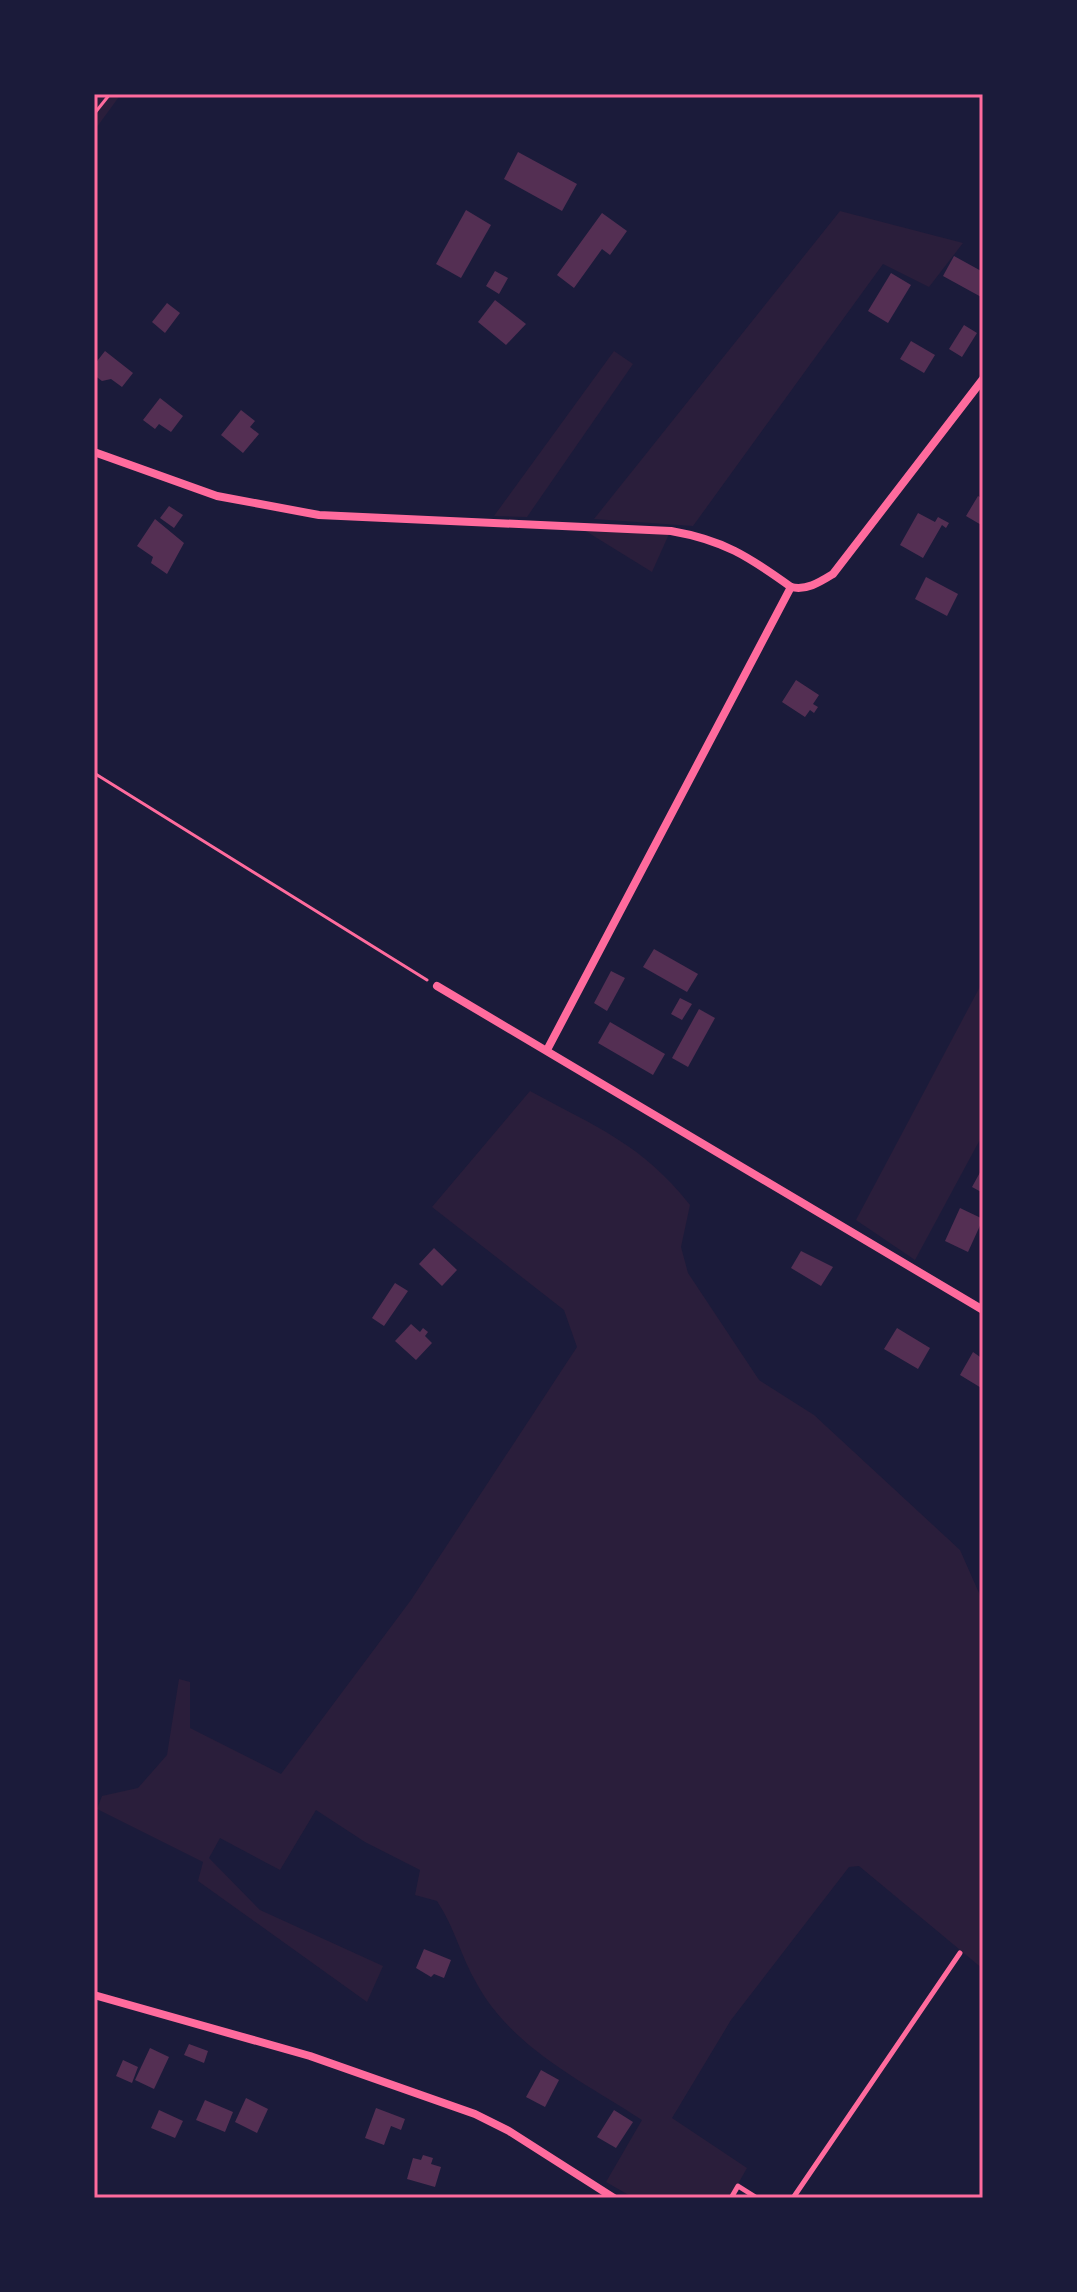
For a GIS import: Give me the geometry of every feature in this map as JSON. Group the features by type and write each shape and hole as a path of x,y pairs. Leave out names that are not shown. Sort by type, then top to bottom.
{"street":[{"path":"94,452 217,496 319,515 671,531 711,538 755,561 798,589 819,583 833,574 983,379"},
{"path":"547,1050 791,587"},
{"path":"437,986 803,1206 983,1310"},
{"path":"94,1995 310,2056 475,2114 509,2131 614,2198"}],"lane":[{"path":"793,2198 960,1953"},
{"path":"731,2198 738,2186 757,2198"}],"path":[{"path":"94,114 110,94"},
{"path":"94,773 437,986"}],"shaded area":[{"path":"94,94 121,94 94,131"},
{"path":"840,211 963,243 929,287 883,264 693,526 594,519"},
{"path":"614,351 633,364 527,517 494,516"},
{"path":"584,530 669,534 652,572"},
{"path":"983,981 983,1134 915,1260 856,1220"},
{"path":"530,1091 617,1139 672,1184 690,1205 681,1247 688,1273 759,1380 814,1415 960,1550 983,1602 983,1969 859,1866 849,1867 731,2020 672,2118 747,2168 730,2198 634,2198 606,2182 642,2120 551,2062 509,2027 477,1984 437,1901 415,1895 420,1870 365,1842 316,1810 280,1870 220,1838 209,1858 260,1910 383,1966 367,2002 198,1881 203,1862 97,1809 102,1796 138,1788 167,1755 179,1679 190,1682 190,1728 281,1774 411,1600 577,1347 564,1310 432,1207"}],"building":[{"path":"518,152 577,184 562,211 504,179"},
{"path":"466,210 491,225 461,278 436,264"},
{"path":"602,213 627,231 610,255 602,249 574,288 557,275"},
{"path":"954,256 983,272 983,298 943,276"},
{"path":"495,271 508,278 499,294 486,286"},
{"path":"891,273 911,285 888,323 868,311"},
{"path":"495,300 526,324 506,345 478,322"},
{"path":"167,303 180,313 165,333 152,322"},
{"path":"964,325 977,333 962,357 949,349"},
{"path":"911,341 935,355 924,373 900,359"},
{"path":"105,351 133,373 122,387 111,379 102,381 94,375 94,365"},
{"path":"160,398 183,416 171,432 159,424 155,429 143,420"},
{"path":"241,410 255,421 250,427 259,434 243,453 221,435"},
{"path":"978,496 983,499 983,526 966,516"},
{"path":"169,506 183,515 174,528 160,518"},
{"path":"918,513 935,522 938,517 949,523 946,528 942,525 923,558 900,545"},
{"path":"155,519 184,543 167,574 151,563 153,557 137,546"},
{"path":"926,577 958,594 947,616 915,599"},
{"path":"796,680 819,695 813,704 818,707 814,713 810,710 805,717 782,702"},
{"path":"654,949 698,974 687,992 643,967"},
{"path":"611,971 625,978 607,1011 594,1003"},
{"path":"680,998 692,1004 682,1020 671,1014"},
{"path":"699,1009 715,1018 688,1067 672,1058"},
{"path":"610,1022 665,1054 653,1075 598,1043"},
{"path":"983,1167 983,1193 972,1187"},
{"path":"960,1208 983,1219 968,1252 945,1241"},
{"path":"434,1248 457,1270 442,1286 419,1264"},
{"path":"801,1251 833,1267 821,1286 791,1268"},
{"path":"395,1283 408,1291 384,1326 372,1318"},
{"path":"411,1324 420,1332 423,1328 428,1332 425,1336 432,1343 416,1360 395,1341"},
{"path":"897,1328 930,1348 918,1369 884,1349"},
{"path":"973,1352 983,1359 983,1389 960,1375"},
{"path":"424,1949 451,1960 444,1978 434,1974 431,1977 416,1968"},
{"path":"189,2044 208,2051 204,2063 184,2055"},
{"path":"150,2048 169,2057 154,2089 135,2080"},
{"path":"123,2060 138,2067 132,2083 116,2076"},
{"path":"541,2070 559,2080 545,2107 526,2097"},
{"path":"246,2098 268,2109 257,2133 235,2122"},
{"path":"205,2100 233,2112 225,2132 196,2120"},
{"path":"376,2108 405,2119 401,2130 391,2126 384,2145 365,2138"},
{"path":"159,2110 183,2121 175,2138 151,2128"},
{"path":"614,2110 633,2122 616,2148 597,2137"},
{"path":"423,2155 433,2158 431,2164 441,2167 435,2187 407,2179 413,2158 421,2160"}]}
